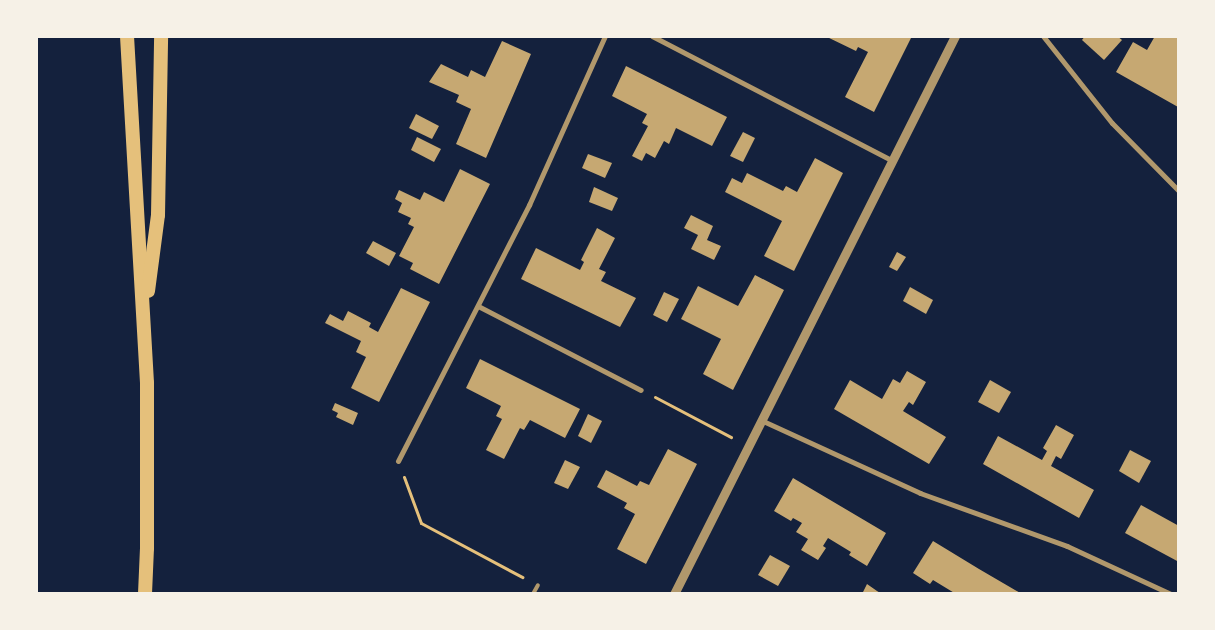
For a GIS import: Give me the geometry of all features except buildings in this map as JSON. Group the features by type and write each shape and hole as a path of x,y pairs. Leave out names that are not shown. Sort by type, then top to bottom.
{"highway":[{"path":"127,36 143,314 148,439 145,594"},
{"path":"143,314 158,215 161,36"}],"street":[{"path":"398,461 542,179 605,36"},
{"path":"652,36 893,161"},
{"path":"674,594 956,36"},
{"path":"1043,36 1112,123 1179,191"},
{"path":"478,306 641,390"},
{"path":"763,421 920,493 1068,546 1171,594"}],"lane":[{"path":"533,594 538,585"}],"path":[{"path":"641,390 749,447"},
{"path":"398,461 421,523 538,585"}]}
